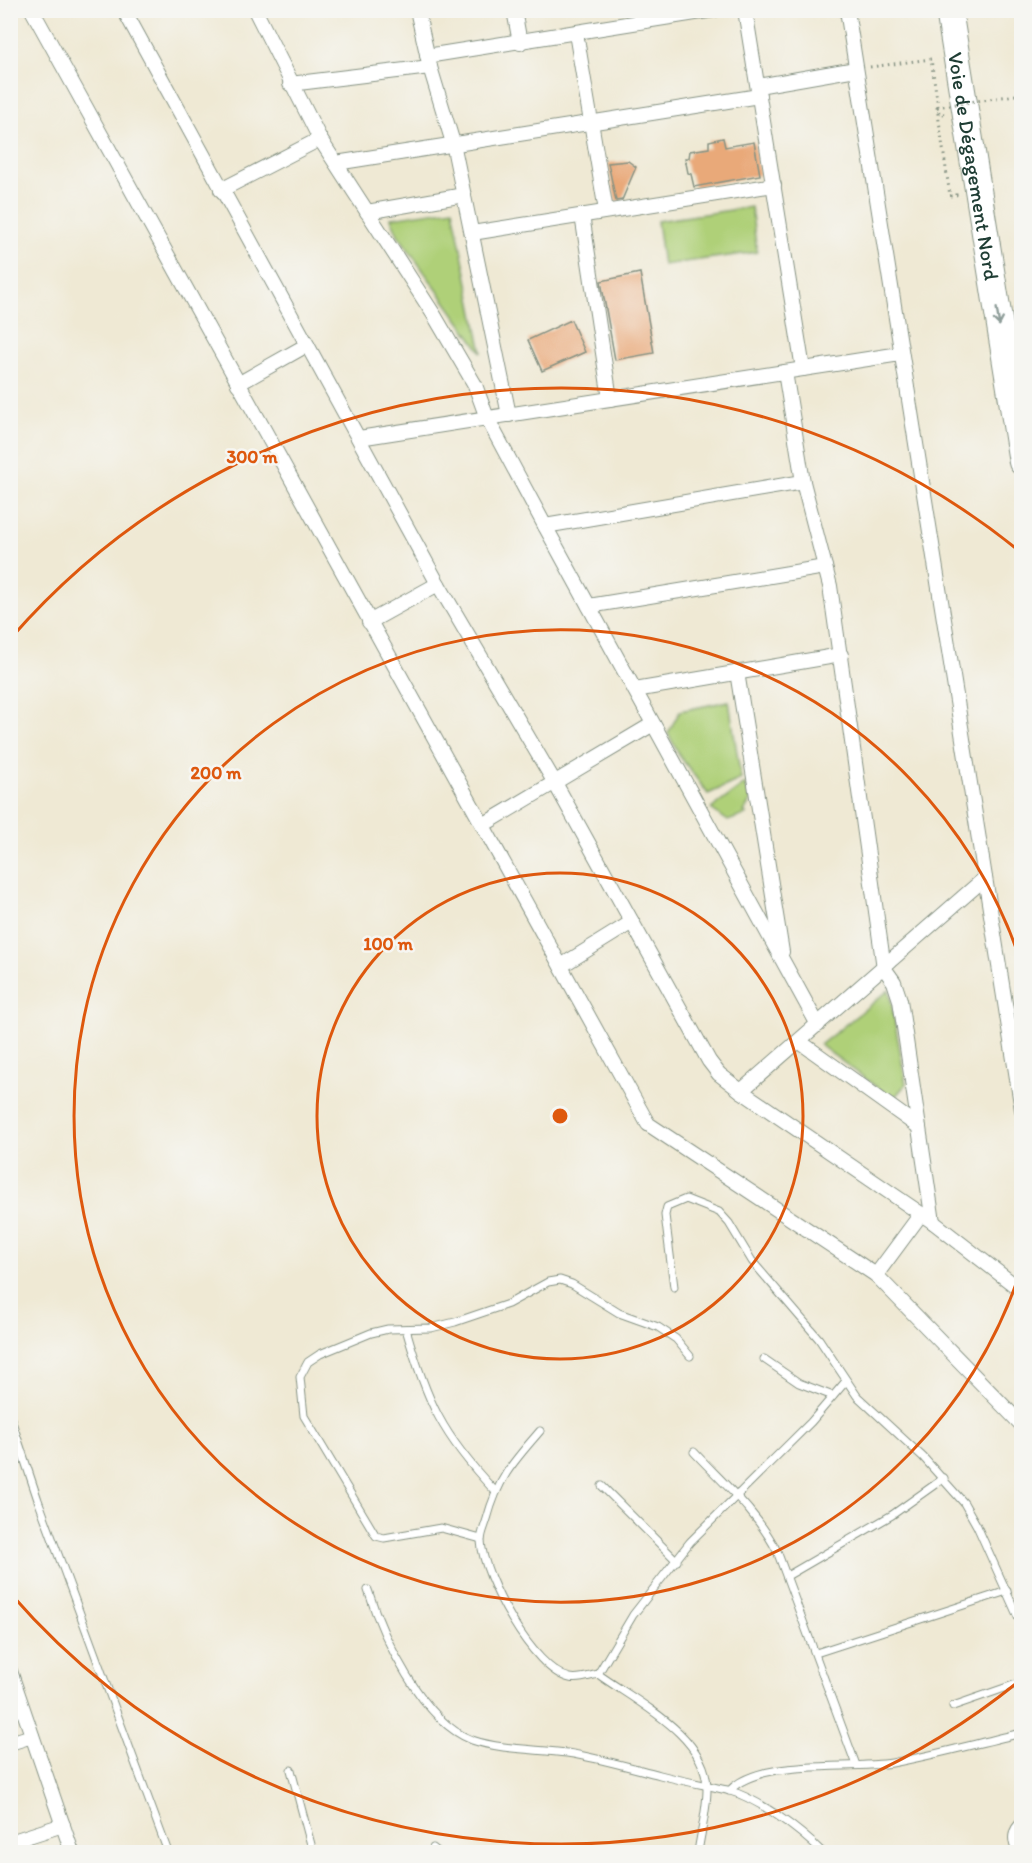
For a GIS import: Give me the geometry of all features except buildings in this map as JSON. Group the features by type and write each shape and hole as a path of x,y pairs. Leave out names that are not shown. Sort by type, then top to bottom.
{"highway":[{"name":"Voie de Dégagement Nord","path":"950,10 1022,462"}],"street":[{"path":"32,10 648,1124 876,1275 1022,1425"},
{"path":"124,10 438,584 555,783 709,1061 719,1074 741,1091 927,1218 1022,1291"},
{"path":"255,10 290,84 320,139 434,315 475,385 487,418 818,1025"},
{"path":"417,10 428,62 453,143 509,415"},
{"path":"514,10 520,43"},
{"path":"290,84 428,62 520,43 714,10"},
{"path":"745,10 803,369"},
{"path":"847,10 1022,1110"},
{"path":"576,33 606,211"},
{"path":"336,163 758,91 856,69"},
{"path":"221,190 320,139"},
{"path":"472,233 774,185"},
{"path":"367,212 464,195"},
{"path":"582,215 610,399"},
{"path":"238,384 308,345"},
{"path":"359,438 900,354"},
{"path":"785,372 803,482 825,567 841,655 884,968 894,982 900,1000 919,1127 927,1218 876,1275"},
{"path":"545,526 803,482"},
{"path":"589,606 825,567"},
{"path":"369,622 438,584"},
{"path":"634,690 841,655"},
{"path":"737,672 783,961"},
{"path":"483,825 653,724"},
{"path":"741,1091 800,1042 985,878"},
{"path":"561,966 632,922"},
{"path":"800,1042 919,1127"},
{"path":"10,1671 72,1852"},
{"path":"10,1743 32,1736"},
{"path":"10,1842 63,1825"}],"lane":[{"path":"674,1287 665,1215 667,1207 686,1199 719,1212 729,1223 752,1261 819,1339 857,1396 944,1478 977,1526 1022,1626"},
{"path":"481,1539 441,1528 384,1538 376,1536 304,1416 300,1377 308,1362 320,1354 371,1333 455,1322 508,1304 548,1282 560,1280 619,1313 658,1327 676,1339 690,1356"},
{"path":"406,1329 420,1379 443,1428 458,1451 494,1490"},
{"path":"764,1359 799,1383 833,1396"},
{"path":"597,1674 633,1615 690,1542 811,1422 846,1381"},
{"path":"10,1416 38,1500 168,1852"},
{"path":"540,1431 508,1468 494,1490 481,1539 490,1574 518,1628 538,1656 556,1672 571,1678 597,1674 683,1734 696,1752 708,1788 698,1852"},
{"path":"694,1452 738,1495 767,1532 787,1576 856,1765"},
{"path":"787,1576 891,1515 944,1478"},
{"path":"602,1486 676,1561"},
{"path":"368,1590 381,1626 404,1671 426,1701 450,1726 471,1740 497,1746 592,1757 708,1788 729,1791 762,1807 807,1838 822,1852"},
{"path":"816,1653 1007,1591"},
{"path":"953,1706 1022,1682"},
{"path":"729,1791 743,1779 765,1772 911,1759 1022,1733"},
{"path":"291,1770 313,1852"},
{"path":"1017,1852 1012,1836 1015,1827 1022,1821"}],"path":[{"path":"856,69 931,59 939,113 944,112 949,148"},
{"path":"933,68 938,67"},
{"path":"955,183 956,195 950,196 937,107 1022,94"}],"green space":[{"path":"751,207 757,252 663,265 657,221"},
{"path":"453,209 482,353 398,235 391,218"},
{"path":"729,701 741,779 708,794 679,755 668,733 680,711"},
{"path":"745,784 751,800 744,812 747,814 728,821 711,809"},
{"path":"889,990 906,1084 893,1099 820,1045"}]}
